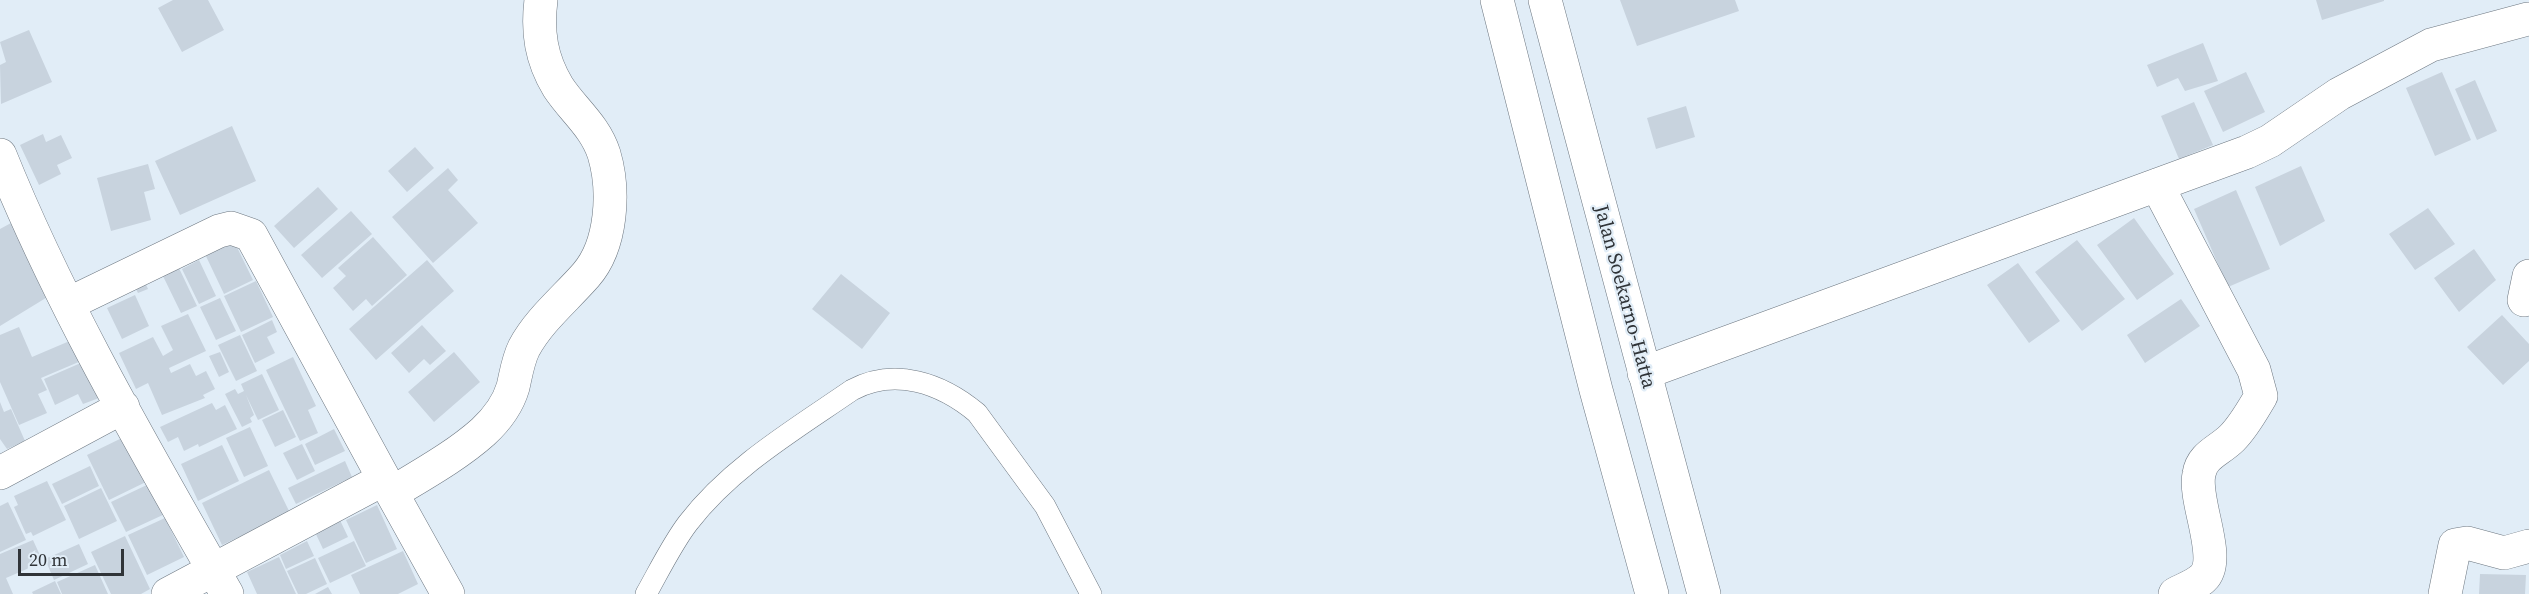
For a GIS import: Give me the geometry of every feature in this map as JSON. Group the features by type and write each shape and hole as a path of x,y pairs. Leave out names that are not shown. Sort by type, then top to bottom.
{"street":[{"path":"168,594 219,581 388,486 457,452 483,432 500,413 512,389 519,362 528,342 553,309 587,274 601,249 609,221 604,155 596,136 558,87 544,58 538,30 541,0"},
{"path":"1497,0 1596,390 1652,594"},
{"name":"Jalan Soekarno-Hatta","path":"1545,0 1704,594"},
{"path":"1644,373 2157,185 2270,141 2339,94 2431,45 2525,14"},
{"path":"0,154 8,200 68,304 219,581"},
{"path":"2157,185 2254,370 2261,396 2231,439 2205,458 2200,467 2198,485 2210,548 2208,569 2202,579 2175,594"},
{"path":"68,304 219,231 231,228 251,234 448,594"},
{"path":"0,473 123,407"},
{"path":"2445,594 2455,545 2467,543 2504,553 2529,546"}],"lane":[{"path":"646,594 688,523 726,482 765,450 852,390 865,383 890,378 919,381 963,401 977,413 1045,506 1091,594"}],"building":[{"path":"173,0 208,0 224,30 182,52 158,8"},
{"path":"1620,0 1735,0 1739,11 1637,46"},
{"path":"2316,0 2384,0 2384,1 2322,20"},
{"path":"29,30 52,82 1,104 0,65 6,62 0,42"},
{"path":"2203,43 2218,81 2185,91 2178,78 2157,87 2147,65"},
{"path":"2246,72 2265,112 2223,132 2204,91"},
{"path":"2442,72 2471,140 2435,156 2406,88"},
{"path":"2475,80 2497,131 2477,140 2455,89"},
{"path":"2194,102 2213,145 2179,159 2161,116"},
{"path":"1686,106 1695,137 1656,149 1647,118"},
{"path":"232,126 256,181 180,215 155,161"},
{"path":"43,134 46,142 61,135 72,158 57,165 61,174 39,185 20,145"},
{"path":"415,147 434,168 407,192 388,171"},
{"path":"148,164 155,189 144,192 151,220 111,231 97,178"},
{"path":"2301,166 2325,221 2280,246 2255,187"},
{"path":"448,168 458,180 448,190 478,223 433,263 392,217"},
{"path":"318,187 338,209 294,248 274,226"},
{"path":"2236,190 2270,269 2228,287 2194,209"},
{"path":"2428,208 2455,244 2415,270 2389,234"},
{"path":"351,211 372,234 322,278 301,255"},
{"path":"2134,218 2174,274 2137,300 2097,245"},
{"path":"11,223 54,293 0,326 0,229"},
{"path":"373,237 407,275 372,306 366,299 353,311 333,288 346,276 338,268"},
{"path":"233,239 253,280 224,294 204,252"},
{"path":"2077,240 2125,299 2082,331 2035,272"},
{"path":"2474,249 2496,280 2459,312 2434,278"},
{"path":"199,260 216,296 199,304 182,269"},
{"path":"427,260 454,291 376,360 349,329"},
{"path":"2018,263 2060,321 2029,343 1987,285"},
{"path":"178,266 197,306 181,313 162,274"},
{"path":"841,274 890,313 862,349 812,309"},
{"path":"143,278 148,289 138,293 133,283"},
{"path":"256,281 273,317 241,332 224,296"},
{"path":"135,295 149,326 122,339 107,308"},
{"path":"220,298 236,331 216,340 200,307"},
{"path":"2181,299 2200,326 2145,363 2127,335"},
{"path":"188,314 206,351 169,368 171,373 190,364 196,376 206,371 215,389 203,395 205,398 162,415 148,383 136,389 119,353 153,337 163,356 173,350 161,326"},
{"path":"2502,315 2529,344 2529,361 2503,385 2467,347"},
{"path":"272,320 277,332 267,337 275,353 255,363 242,335"},
{"path":"422,325 446,351 430,365 424,359 409,373 391,353"},
{"path":"19,327 32,357 72,340 81,361 41,378 47,390 38,394 47,413 19,425 0,382 0,335"},
{"path":"240,335 257,371 236,381 218,345"},
{"path":"220,352 229,372 219,377 209,356"},
{"path":"454,352 480,382 434,422 408,392"},
{"path":"293,357 316,406 308,410 318,433 300,441 266,370"},
{"path":"83,362 99,398 83,404 78,394 55,405 44,379"},
{"path":"262,374 279,410 258,420 246,395 254,415 250,418 252,422 242,427 225,394 235,389 238,394 244,391 241,384"},
{"path":"0,402 4,412 11,409 25,441 7,449 0,439"},
{"path":"212,403 216,410 225,405 237,429 199,447 198,444 184,451 178,437 168,442 160,427"},
{"path":"283,410 296,437 275,447 262,420"},
{"path":"250,427 268,466 244,477 226,438"},
{"path":"334,429 345,451 315,465 305,444"},
{"path":"128,435 150,480 109,500 87,455"},
{"path":"302,444 315,471 297,480 283,453"},
{"path":"222,445 239,481 198,501 181,464"},
{"path":"345,461 352,477 296,504 288,488"},
{"path":"90,466 99,486 62,504 52,484"},
{"path":"269,470 290,513 222,545 202,503"},
{"path":"47,481 66,520 33,536 31,532 26,534 14,507 18,505 14,496"},
{"path":"151,483 165,514 126,532 111,502"},
{"path":"101,488 117,521 79,539 64,506"},
{"path":"8,502 26,540 0,552 0,506"},
{"path":"377,505 397,549 366,563 346,520"},
{"path":"165,518 184,557 147,575 128,535"},
{"path":"339,518 348,537 323,549 314,530"},
{"path":"125,536 150,589 141,594 111,594 91,552"},
{"path":"33,540 43,562 6,578 13,594 0,594 0,554"},
{"path":"307,541 314,556 286,569 280,555"},
{"path":"354,541 366,566 330,583 318,558"},
{"path":"79,544 88,564 54,580 45,559"},
{"path":"403,551 418,584 398,594 360,594 351,575"},
{"path":"279,557 296,594 257,594 247,572"},
{"path":"315,558 327,584 306,594 298,594 287,571"},
{"path":"95,565 108,594 62,594 57,582"},
{"path":"2480,574 2526,575 2525,594 2479,594"},
{"path":"55,581 61,594 33,594 32,592"},
{"path":"328,587 332,594 315,594"}]}
